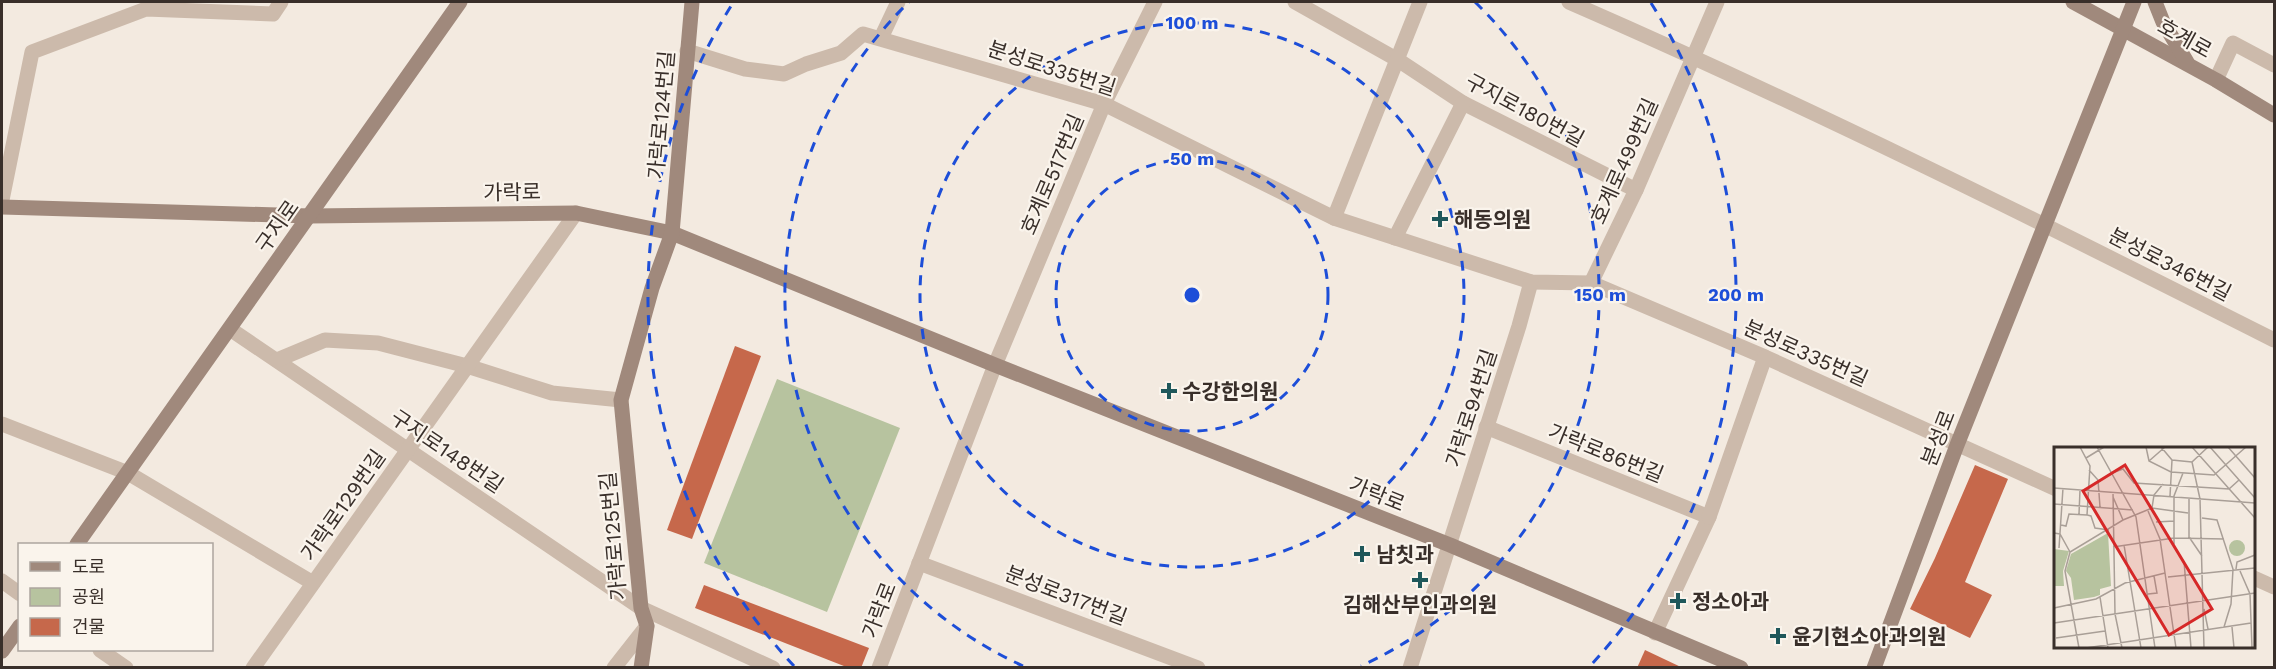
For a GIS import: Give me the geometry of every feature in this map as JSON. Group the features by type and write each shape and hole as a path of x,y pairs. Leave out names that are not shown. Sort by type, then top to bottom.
{"street":[{"path":"2,200 32,52 146,9 273,14 281,2"},
{"name":"구지로","path":"78,543 460,2"},
{"name":"가락로124번길","path":"672,233 692,2"},
{"path":"881,38 898,2"},
{"name":"호계로517번길","path":"995,365 1104,104 1155,2"},
{"name":"구지로180번길","path":"1295,2 1398,60 1463,103 1636,190"},
{"path":"1334,218 1420,2"},
{"path":"1569,2 1693,56 2046,225"},
{"name":"호계로499번길","path":"1591,282 1636,190 1717,2"},
{"name":"호계로","path":"2073,2 2216,80 2274,115"},
{"name":"분성로","path":"1874,668 1957,445 2134,2"},
{"path":"2155,2 2163,22 2189,65"},
{"name":"분성로335번길","path":"687,51 745,69 784,74 841,53 863,34 1104,104 1334,218 1531,282 1591,282 1766,357 2054,489"},
{"path":"2216,80 2233,43 2274,65"},
{"path":"1395,238 1463,103"},
{"name":"가락로","path":"2,207 310,216 576,213 672,233 995,365 1450,545 1741,668"},
{"name":"가락로129번길","path":"253,668 576,213"},
{"name":"분성로346번길","path":"2046,225 2274,340"},
{"name":"가락로125번길","path":"641,668 647,626 640,608 621,400 652,288 672,233"},
{"name":"가락로94번길","path":"1410,668 1531,282"},
{"name":"구지로148번길","path":"230,329 640,608 773,668"},
{"path":"276,360 325,340 378,343 467,366 552,393 621,400"},
{"path":"1655,633 1710,517 1766,357"},
{"name":"가락로","path":"879,668 995,365"},
{"path":"2,424 128,473 313,583"},
{"name":"가락로86번길","path":"1486,427 1710,517"},
{"name":"분성로317번길","path":"919,563 1198,668"},
{"path":"2255,579 2274,587"},
{"path":"2,581 18,593"},
{"path":"614,668 647,626"},
{"path":"2,651 18,629"},
{"path":"101,651 126,668"}],"green space":[{"path":"777,379 900,428 827,612 704,563"}],"building":[{"path":"735,346 761,356 692,539 667,530"},
{"path":"1975,465 2008,479 1965,582 1992,595 1970,638 1910,609 1935,558"},
{"path":"704,585 869,648 861,668 849,668 695,608"},
{"path":"1645,650 1683,668 1637,668"}],"place":[{"name":"해동의원","path":"1440,219"},
{"name":"수강한의원","path":"1169,391"},
{"name":"남칫과","path":"1362,554"},
{"name":"김해산부인과의원","path":"1420,580"},
{"name":"정소아과","path":"1678,601"},
{"name":"윤기현소아과의원","path":"1778,636"}]}
